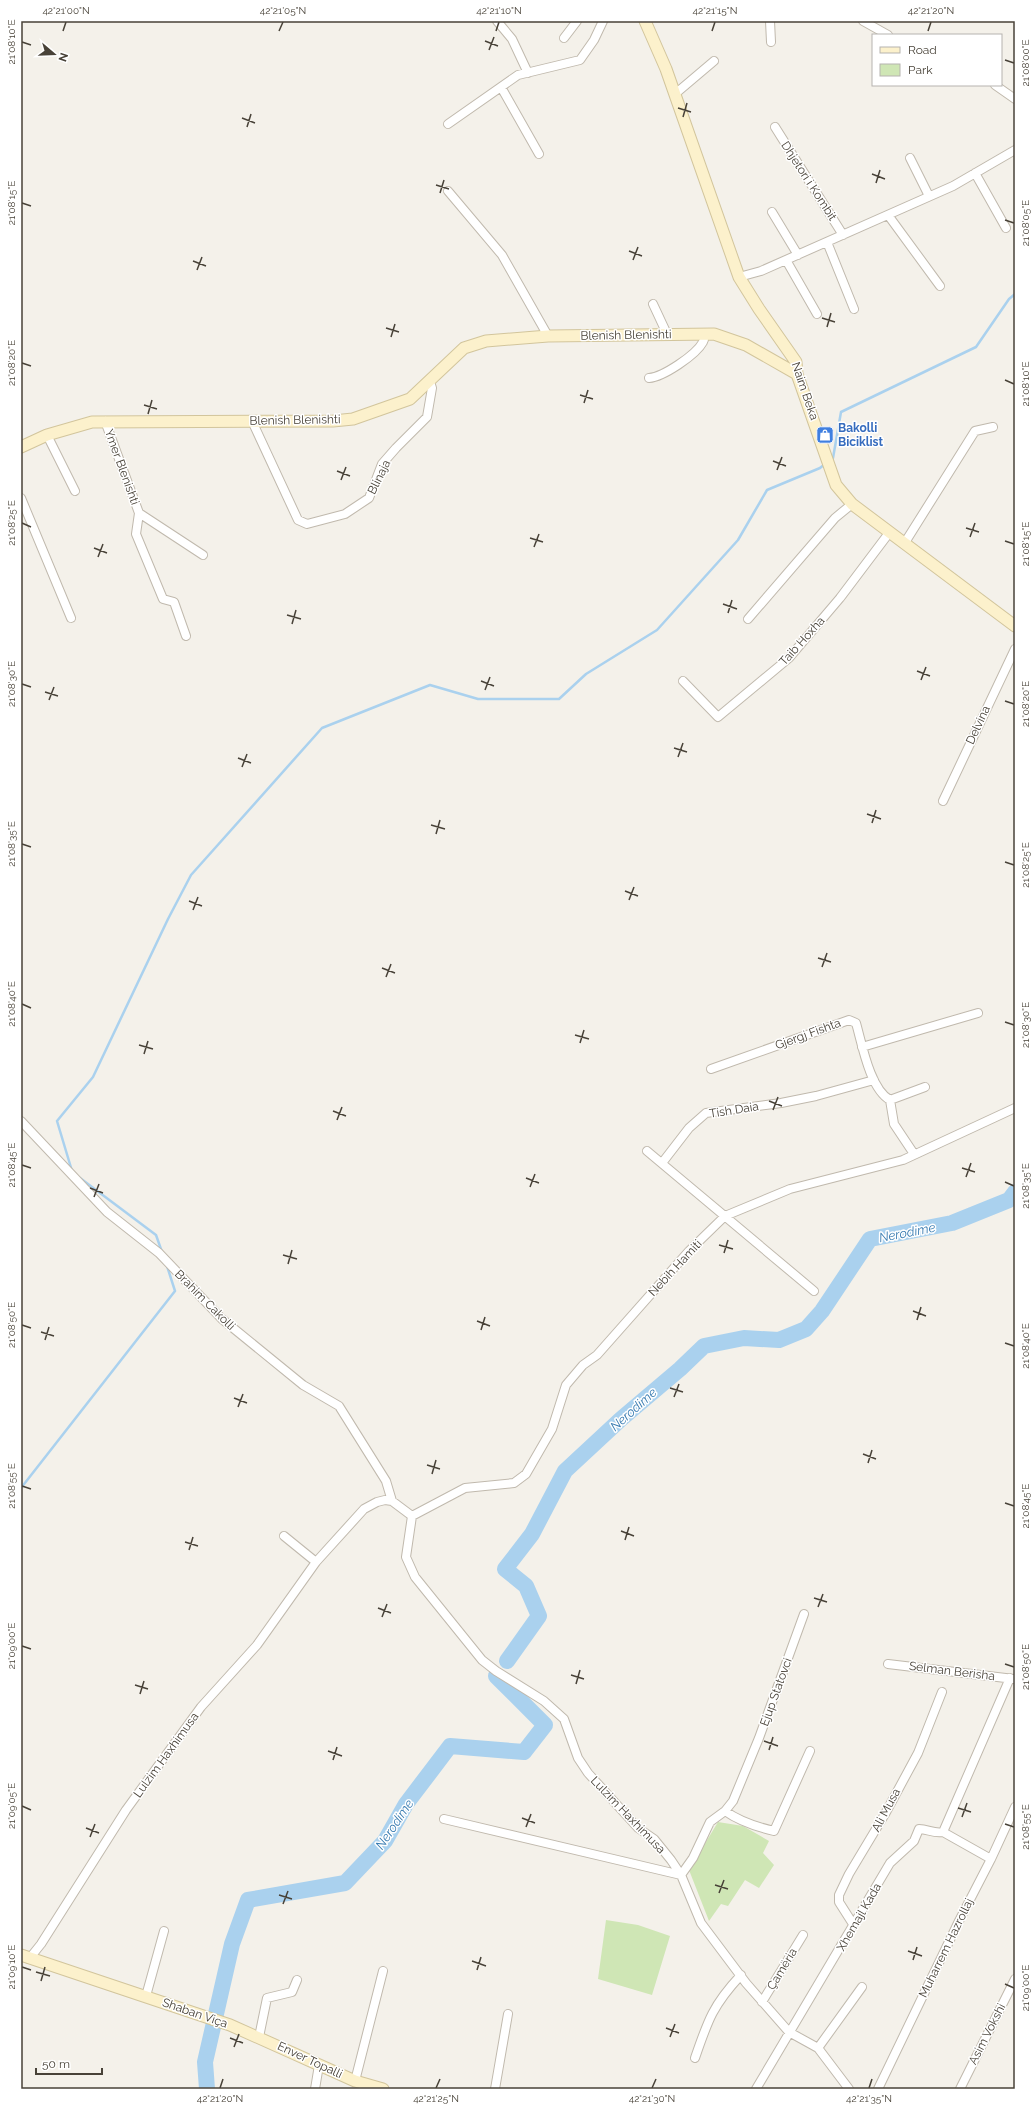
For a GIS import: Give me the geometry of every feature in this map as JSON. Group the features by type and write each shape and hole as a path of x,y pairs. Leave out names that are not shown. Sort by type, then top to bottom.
{"street":[{"path":"497,21 512,39 528,73"},
{"path":"564,38 577,21"},
{"path":"448,124 518,75 580,60 594,40 603,21"},
{"name":"Naim Beka","path":"645,21 666,69 740,277 759,309 796,362 797,374 836,485 852,504 1015,625"},
{"path":"770,21 771,42"},
{"path":"863,21 886,34"},
{"path":"675,94 714,62"},
{"path":"996,86 1015,99"},
{"path":"501,88 539,154"},
{"name":"Dhjetori i Kombit","path":"775,127 843,235"},
{"name":"Dhjetori i Kombit","path":"740,277 761,271 930,196 1015,150"},
{"path":"910,158 930,196"},
{"path":"975,173 1006,228"},
{"path":"448,191 502,255 548,336"},
{"path":"772,212 798,255"},
{"path":"888,215 940,286"},
{"path":"826,242 854,310"},
{"path":"786,260 817,314"},
{"path":"653,304 667,334"},
{"path":"649,378 663,375 700,347 704,340 704,333"},
{"name":"Blenish Blenishti","path":"21,447 47,435 92,422 106,420 252,421 353,419 410,399 430,382 464,348 486,341 548,336 714,334 746,344 797,374"},
{"name":"Blinaja","path":"252,421 298,520 307,524 345,514 369,498 382,464 427,417 432,388 430,382"},
{"name":"Ymer Blenishti","path":"106,420 139,513 136,534 163,599 174,602 186,636"},
{"path":"904,544 974,430 993,427"},
{"path":"47,435 75,491"},
{"path":"21,498 71,618"},
{"path":"748,620 835,518 852,504"},
{"name":"Ymer Blenishti","path":"139,513 203,555"},
{"name":"Taib Hoxha","path":"683,681 718,717 790,658 840,598 890,533"},
{"name":"Delvina","path":"943,801 1015,649"},
{"path":"862,1047 978,1012"},
{"name":"Gjergj Fishta","path":"712,1069 849,1020 856,1023 862,1047 874,1080 885,1098 890,1100"},
{"name":"Tish Daia","path":"662,1163 689,1128 706,1113 795,1100 874,1080"},
{"path":"914,1154 894,1124 890,1100 925,1087"},
{"name":"Nebih Hamiti","path":"412,1516 464,1488 514,1483 526,1474 552,1429 566,1384 583,1365 596,1355 688,1251 725,1216 790,1189 903,1160 1015,1108"},
{"name":"Brahim Cakolli","path":"21,1121 107,1212 159,1252 222,1320 303,1385 339,1406 386,1481 392,1501"},
{"path":"647,1151 814,1291"},
{"name":"Lulzim Haxhimusa","path":"25,1957 58,1919 126,1810 201,1707 257,1645 316,1562 364,1509 377,1502 385,1500 392,1501"},
{"path":"392,1501 412,1516"},
{"name":"Lulzim Haxhimusa","path":"412,1516 406,1557 415,1577 482,1660 496,1671 544,1701 564,1719 578,1758 588,1773 638,1828 654,1839 681,1875"},
{"path":"284,1536 316,1562"},
{"name":"Ejup Statovci","path":"681,1875 693,1858 710,1822 730,1806 745,1774 804,1614"},
{"name":"Selman Berisha","path":"888,1664 1013,1679"},
{"path":"943,1832 1013,1679"},
{"name":"Ali Musa","path":"853,1924 839,1902 839,1895 849,1874 885,1814 918,1753 942,1692"},
{"path":"725,1811 732,1816 758,1827 774,1831 810,1751"},
{"name":"Muharrem Hazrollaj","path":"878,2089 1015,1807"},
{"name":"Lulzim Haxhimusa","path":"444,1819 681,1875"},
{"name":"Xhemajl Kada","path":"756,2089 890,1863 914,1841 919,1829 925,1829 937,1834 943,1832 991,1859"},
{"path":"681,1875 701,1923 740,1976 789,2032 818,2048 849,2089"},
{"name":"Shaban Viça","path":"146,1996 164,1931"},
{"name":"Çamëria","path":"762,2002 803,1935"},
{"name":"Shaban Viça","path":"25,1957 146,1996 230,2025 259,2037"},
{"path":"355,2081 383,1971"},
{"path":"695,2058 708,2020 721,1997 740,1976"},
{"name":"Asim Vokshi","path":"960,2089 1015,1979"},
{"path":"259,2037 267,1998 292,1992 297,1980"},
{"path":"818,2048 862,1987"},
{"path":"495,2089 508,2014"},
{"name":"Enver Topalli","path":"259,2037 355,2081 383,2089"},
{"path":"315,2089 319,2065"}],"green space":[{"path":"718,1822 743,1826 769,1841 763,1853 774,1865 759,1888 745,1880 728,1906 721,1904 709,1921 689,1870"},
{"path":"606,1920 638,1925 670,1936 652,1995 598,1979"}],"waterway":[{"path":"831,460 833,458 841,412 976,347 1009,299 1015,294"},
{"path":"72,1171 57,1121 93,1077 168,919 191,875 322,728 430,685 478,699 559,699 586,674 657,630 738,540 767,490 820,468 825,464"},
{"path":"80,1178 156,1235 162,1252"},
{"name":"Nerodime","path":"507,1661 539,1616 526,1586 505,1569 532,1534 565,1471 621,1419 680,1369 704,1346 744,1338 779,1340 806,1329 822,1311 870,1239 952,1223 1009,1200 1015,1192"},
{"path":"21,1488 175,1291 167,1266"},
{"name":"Nerodime","path":"207,2089 205,2062 232,1944 248,1900 345,1883 385,1841 406,1804 450,1746 524,1752 545,1725 496,1676"}],"place":[{"name":"Bakolli Biciklist","path":"825,435"}]}
